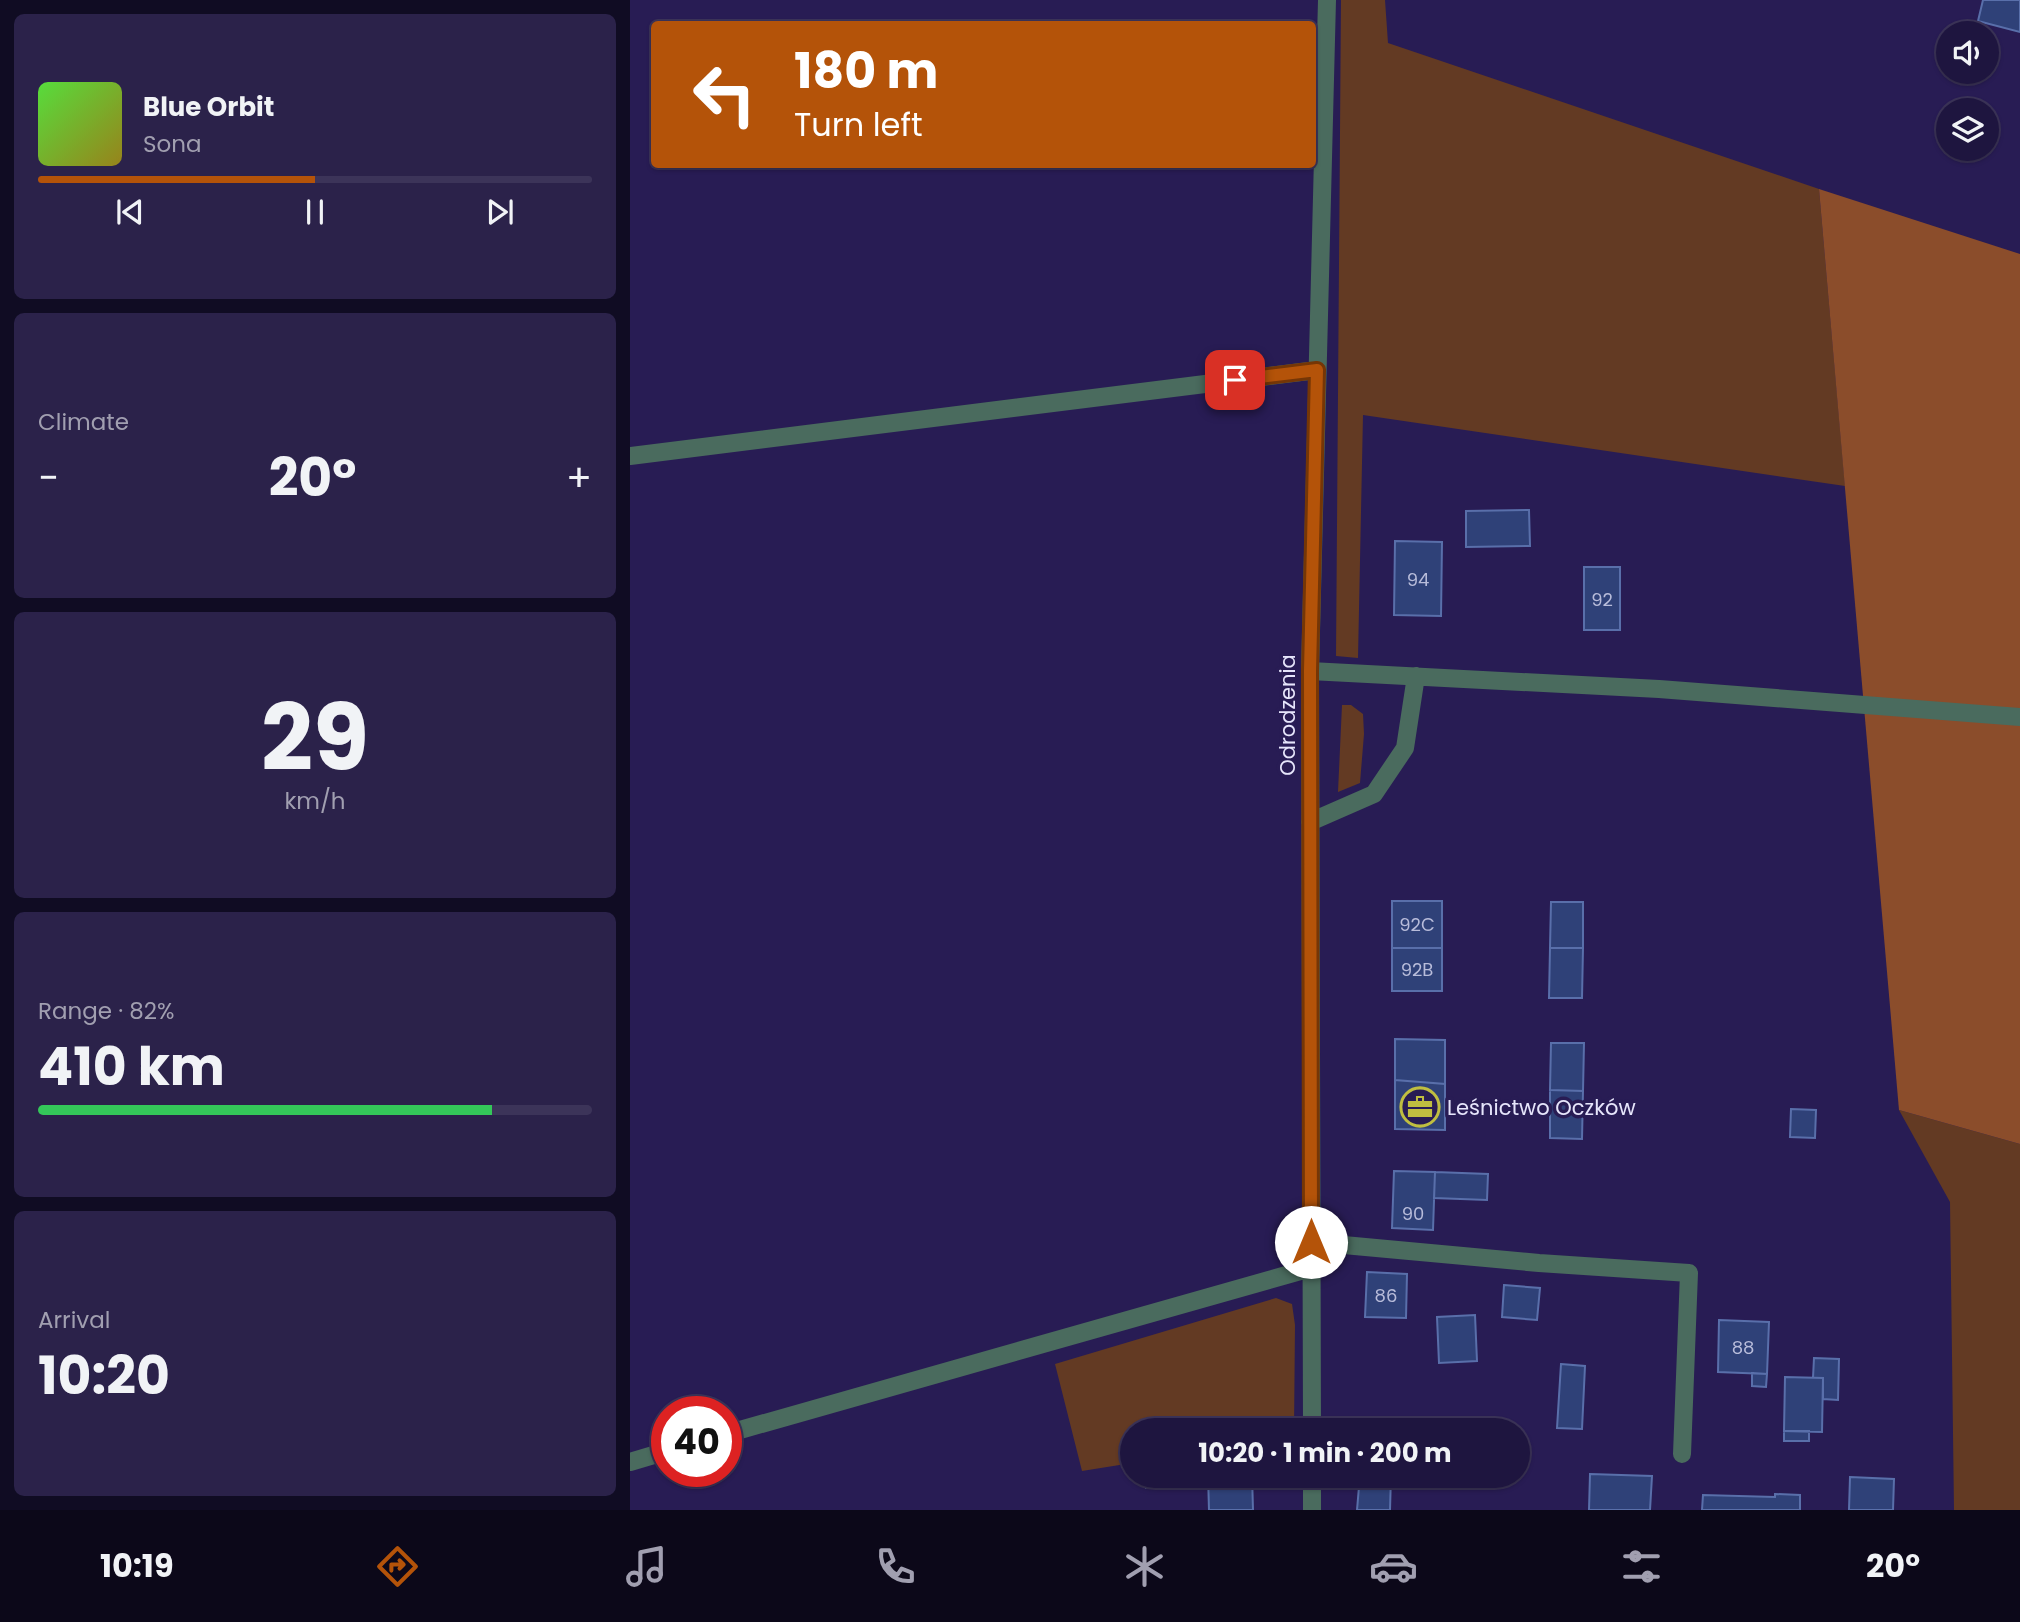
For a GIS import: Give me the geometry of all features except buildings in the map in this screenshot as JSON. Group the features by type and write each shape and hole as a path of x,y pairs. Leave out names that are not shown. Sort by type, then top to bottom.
{"street":[{"name":"Odrodzenia","path":"1312,1418 1310,671 1327,0"},
{"path":"630,456 1317,370"},
{"path":"1310,671 1659,689 2020,717"},
{"path":"1310,821 1374,794 1405,748 1416,676"},
{"path":"1311,1242 1539,1263 1689,1273 1682,1454"},
{"path":"742,1429 1311,1268"},
{"path":"630,1462 651,1456"},
{"path":"1312,1488 1312,1510"}],"shaded area":[{"path":"1341,0 1385,0 1388,43 1819,189 1845,486 1363,415 1358,658 1336,656"},
{"path":"1819,189 2020,254 2020,1144 1899,1110"},
{"path":"1342,705 1351,705 1363,714 1364,734 1360,783 1338,792"},
{"path":"1899,1110 2020,1144 2020,1510 1954,1510 1950,1202"},
{"path":"1276,1298 1292,1304 1295,1325 1294,1418 1120,1418 1120,1465 1082,1471 1055,1364"}],"place":[{"name":"Leśnictwo Oczków","path":"1420,1107"}],"route":[{"path":"1235,380 1317,370 1310,671 1311,1242"}]}
